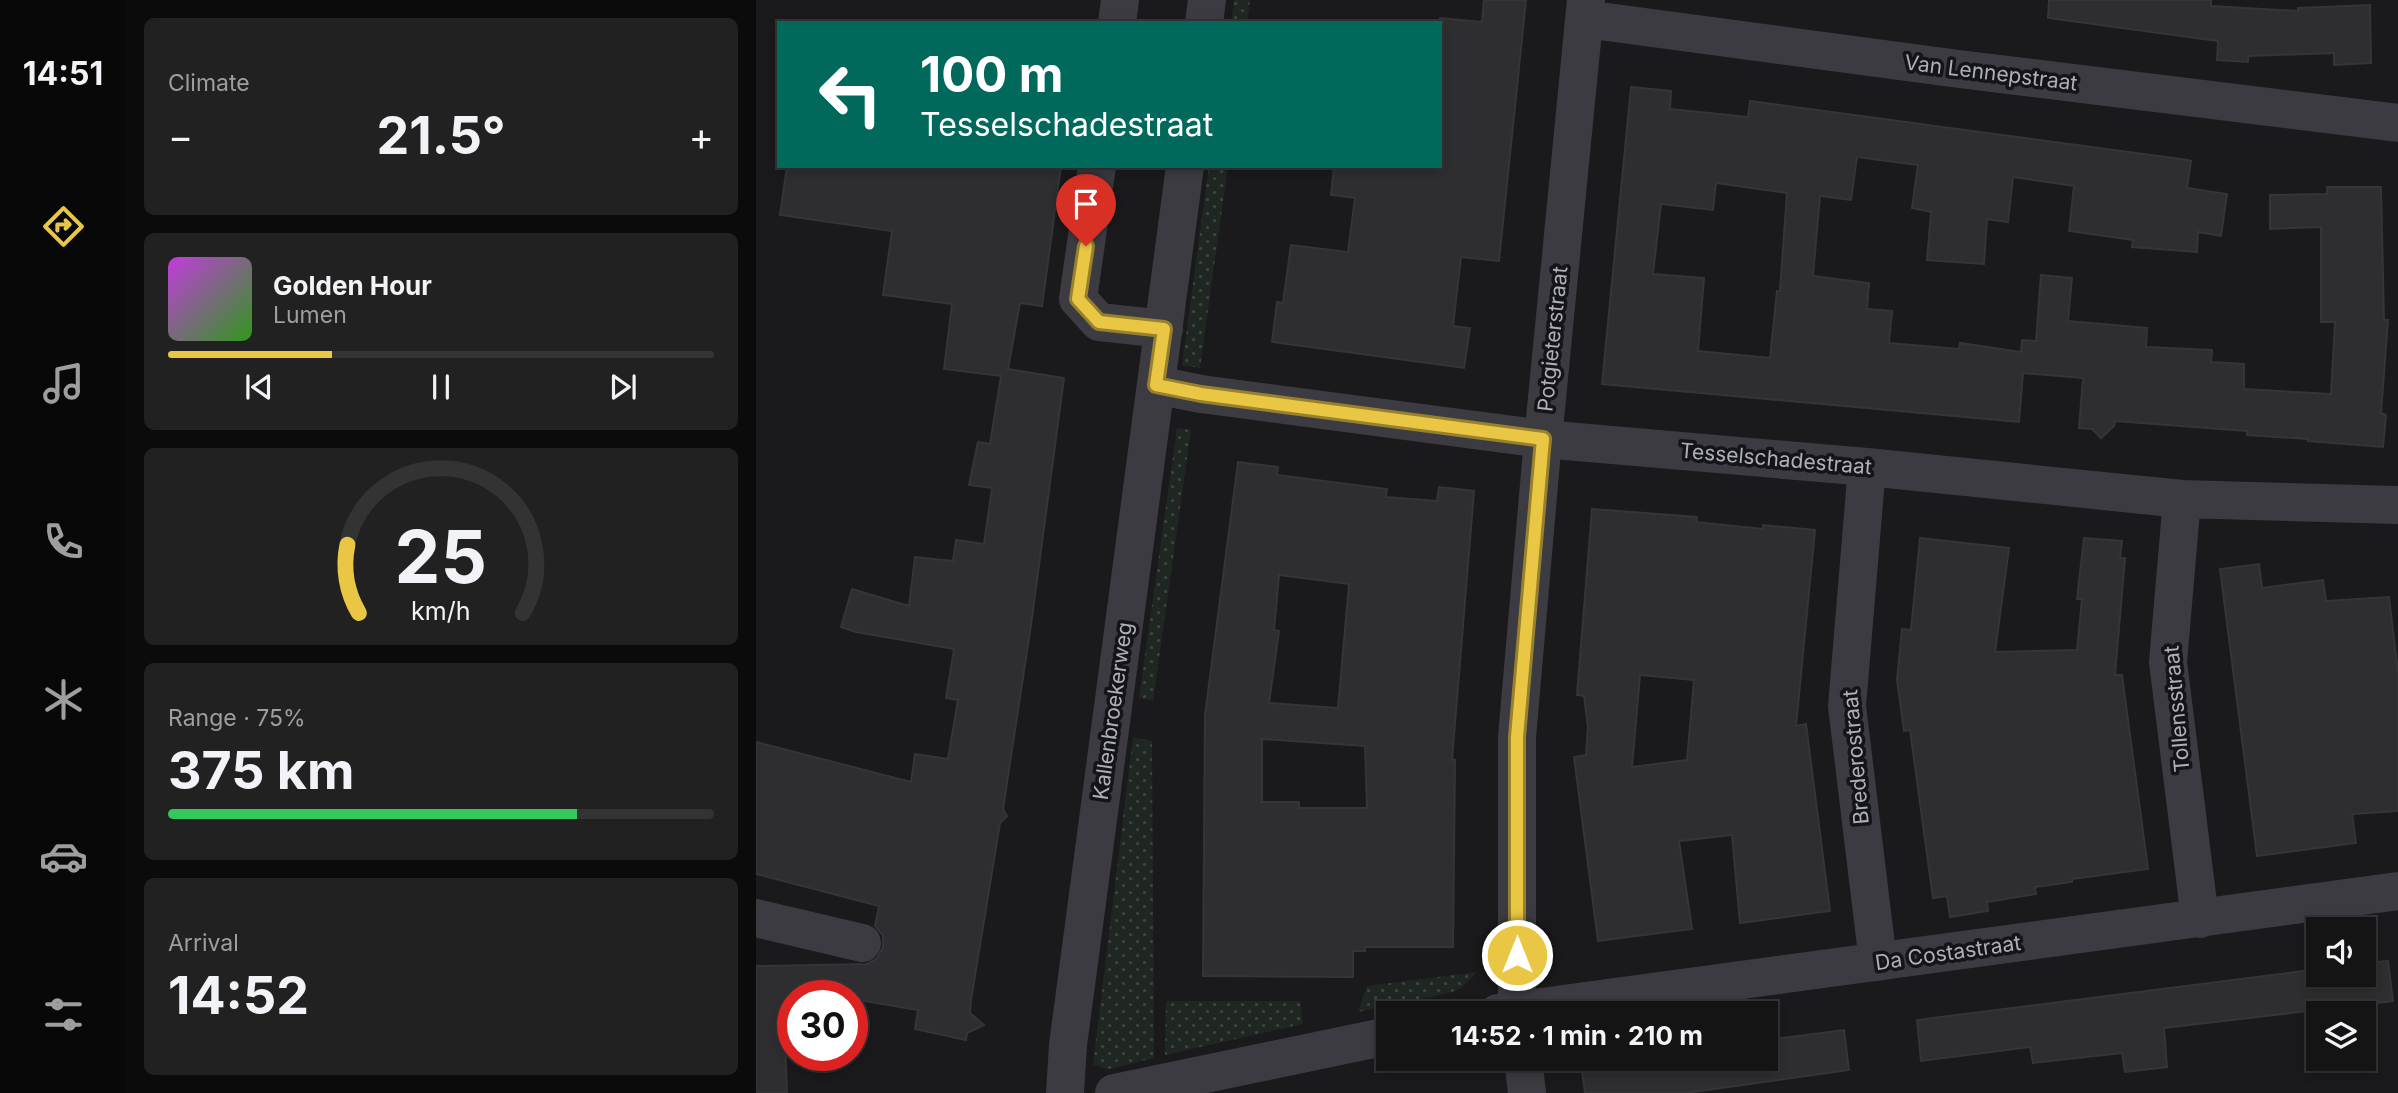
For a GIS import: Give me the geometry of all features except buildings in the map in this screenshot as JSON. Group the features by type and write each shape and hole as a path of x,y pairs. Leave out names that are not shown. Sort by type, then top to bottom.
{"street":[{"path":"1117,21 1120,0"},
{"path":"1204,21 1207,0"},
{"name":"Van Lennepstraat","path":"1585,10 1959,69 2398,123"},
{"name":"Potgieterstraat","path":"1511,1001 1517,737 1585,10"},
{"path":"1097,168 1078,299 1099,322 1164,329"},
{"name":"Kallenbroekerweg","path":"1066,1093 1069,1032 1185,168"},
{"name":"Tesselschadestraat","path":"1156,385 1201,394 1543,439 1867,467 2182,499 2398,505"},
{"name":"Brederostraat","path":"1867,467 1847,706 1878,962"},
{"name":"Tollensstraat","path":"2182,499 2168,662 2200,919"},
{"name":"Da Costastraat","path":"1592,1001 2398,891"},
{"path":"756,918 862,943"},
{"path":"1114,1093 1376,1038"},
{"path":"1524,1071 1527,1093"}],"shaded area":[{"path":"1234,0 1250,0 1247,21 1231,21"},
{"path":"1209,168 1228,168 1200,368 1182,365"},
{"path":"1177,428 1191,430 1153,701 1139,698"},
{"path":"1133,737 1152,741 1154,1058 1109,1069 1093,1065"},
{"path":"1477,972 1461,988 1452,992 1410,1001 1376,1001 1376,1008 1358,1012 1367,986"},
{"path":"1166,1001 1300,1001 1303,1024 1165,1055"}],"route":[{"path":"1086,246 1078,299 1099,322 1164,329 1156,385 1201,394 1543,439 1517,737 1517,955"}]}
